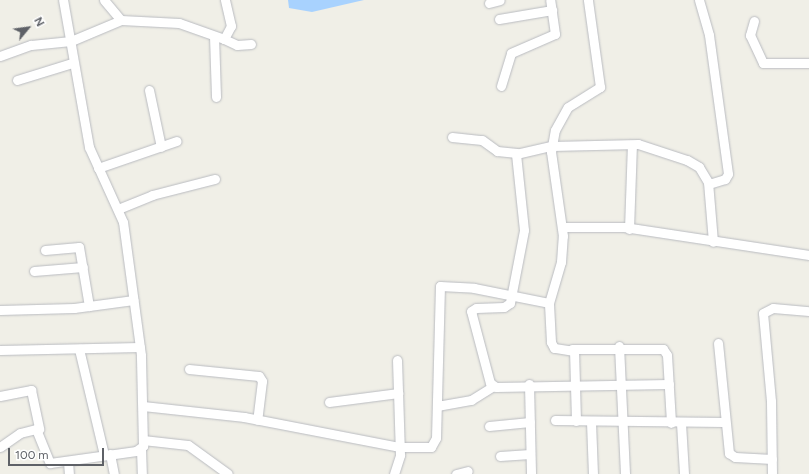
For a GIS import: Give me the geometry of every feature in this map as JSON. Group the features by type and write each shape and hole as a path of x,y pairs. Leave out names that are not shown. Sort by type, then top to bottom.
{"street":[{"path":"63,0 71,41 72,63 81,118 98,168 118,209 140,347 143,406 142,474"},
{"path":"104,0 121,20"},
{"path":"224,40 230,26 226,0"},
{"path":"489,3 500,0"},
{"path":"501,86 510,53 554,36 550,0"},
{"path":"588,0 600,87 570,104 555,130 552,146 562,228 561,262 549,303 552,346 572,349 619,346 663,349 667,355 671,423"},
{"path":"699,0 709,35 728,174 725,179 708,184"},
{"path":"499,19 552,10"},
{"path":"0,56 31,45 71,41 121,20 179,23 236,45 251,44"},
{"path":"754,21 750,35 763,63 809,62"},
{"path":"214,36 216,98"},
{"path":"17,80 72,63"},
{"path":"149,90 161,147"},
{"path":"452,138 482,140 497,151 517,153 552,146 646,145 694,162 708,184 713,242"},
{"path":"98,168 177,141"},
{"path":"629,228 632,145"},
{"path":"493,386 488,377 471,311 507,307 511,295 524,230 517,153"},
{"path":"118,209 152,195 215,179"},
{"path":"562,228 629,228 713,242 809,255"},
{"path":"45,250 78,245 89,306"},
{"path":"34,271 83,267"},
{"path":"143,406 257,420 400,447 434,445 437,406 440,286 511,295 549,303"},
{"path":"0,310 89,306 133,300"},
{"path":"772,474 771,401 763,313 773,308 809,311"},
{"path":"718,343 728,453 735,457 772,459"},
{"path":"619,346 625,474"},
{"path":"0,350 140,347"},
{"path":"79,349 107,455 114,474"},
{"path":"572,349 576,421"},
{"path":"394,474 400,447 397,360"},
{"path":"189,369 259,376 262,381 257,420"},
{"path":"437,406 471,400 493,386 529,384 669,384"},
{"path":"529,384 531,474"},
{"path":"0,396 31,390 48,462 68,461 107,455 142,444 188,445 228,474"},
{"path":"329,402 398,393"},
{"path":"555,420 623,423 724,422"},
{"path":"489,426 530,422"},
{"path":"591,422 593,474"},
{"path":"681,423 684,474"},
{"path":"0,447 20,433 39,429"},
{"path":"500,456 530,454"},
{"path":"68,461 69,474"},
{"path":"456,474 468,471"}],"water":[{"path":"288,0 364,0 312,12 289,8"}]}
